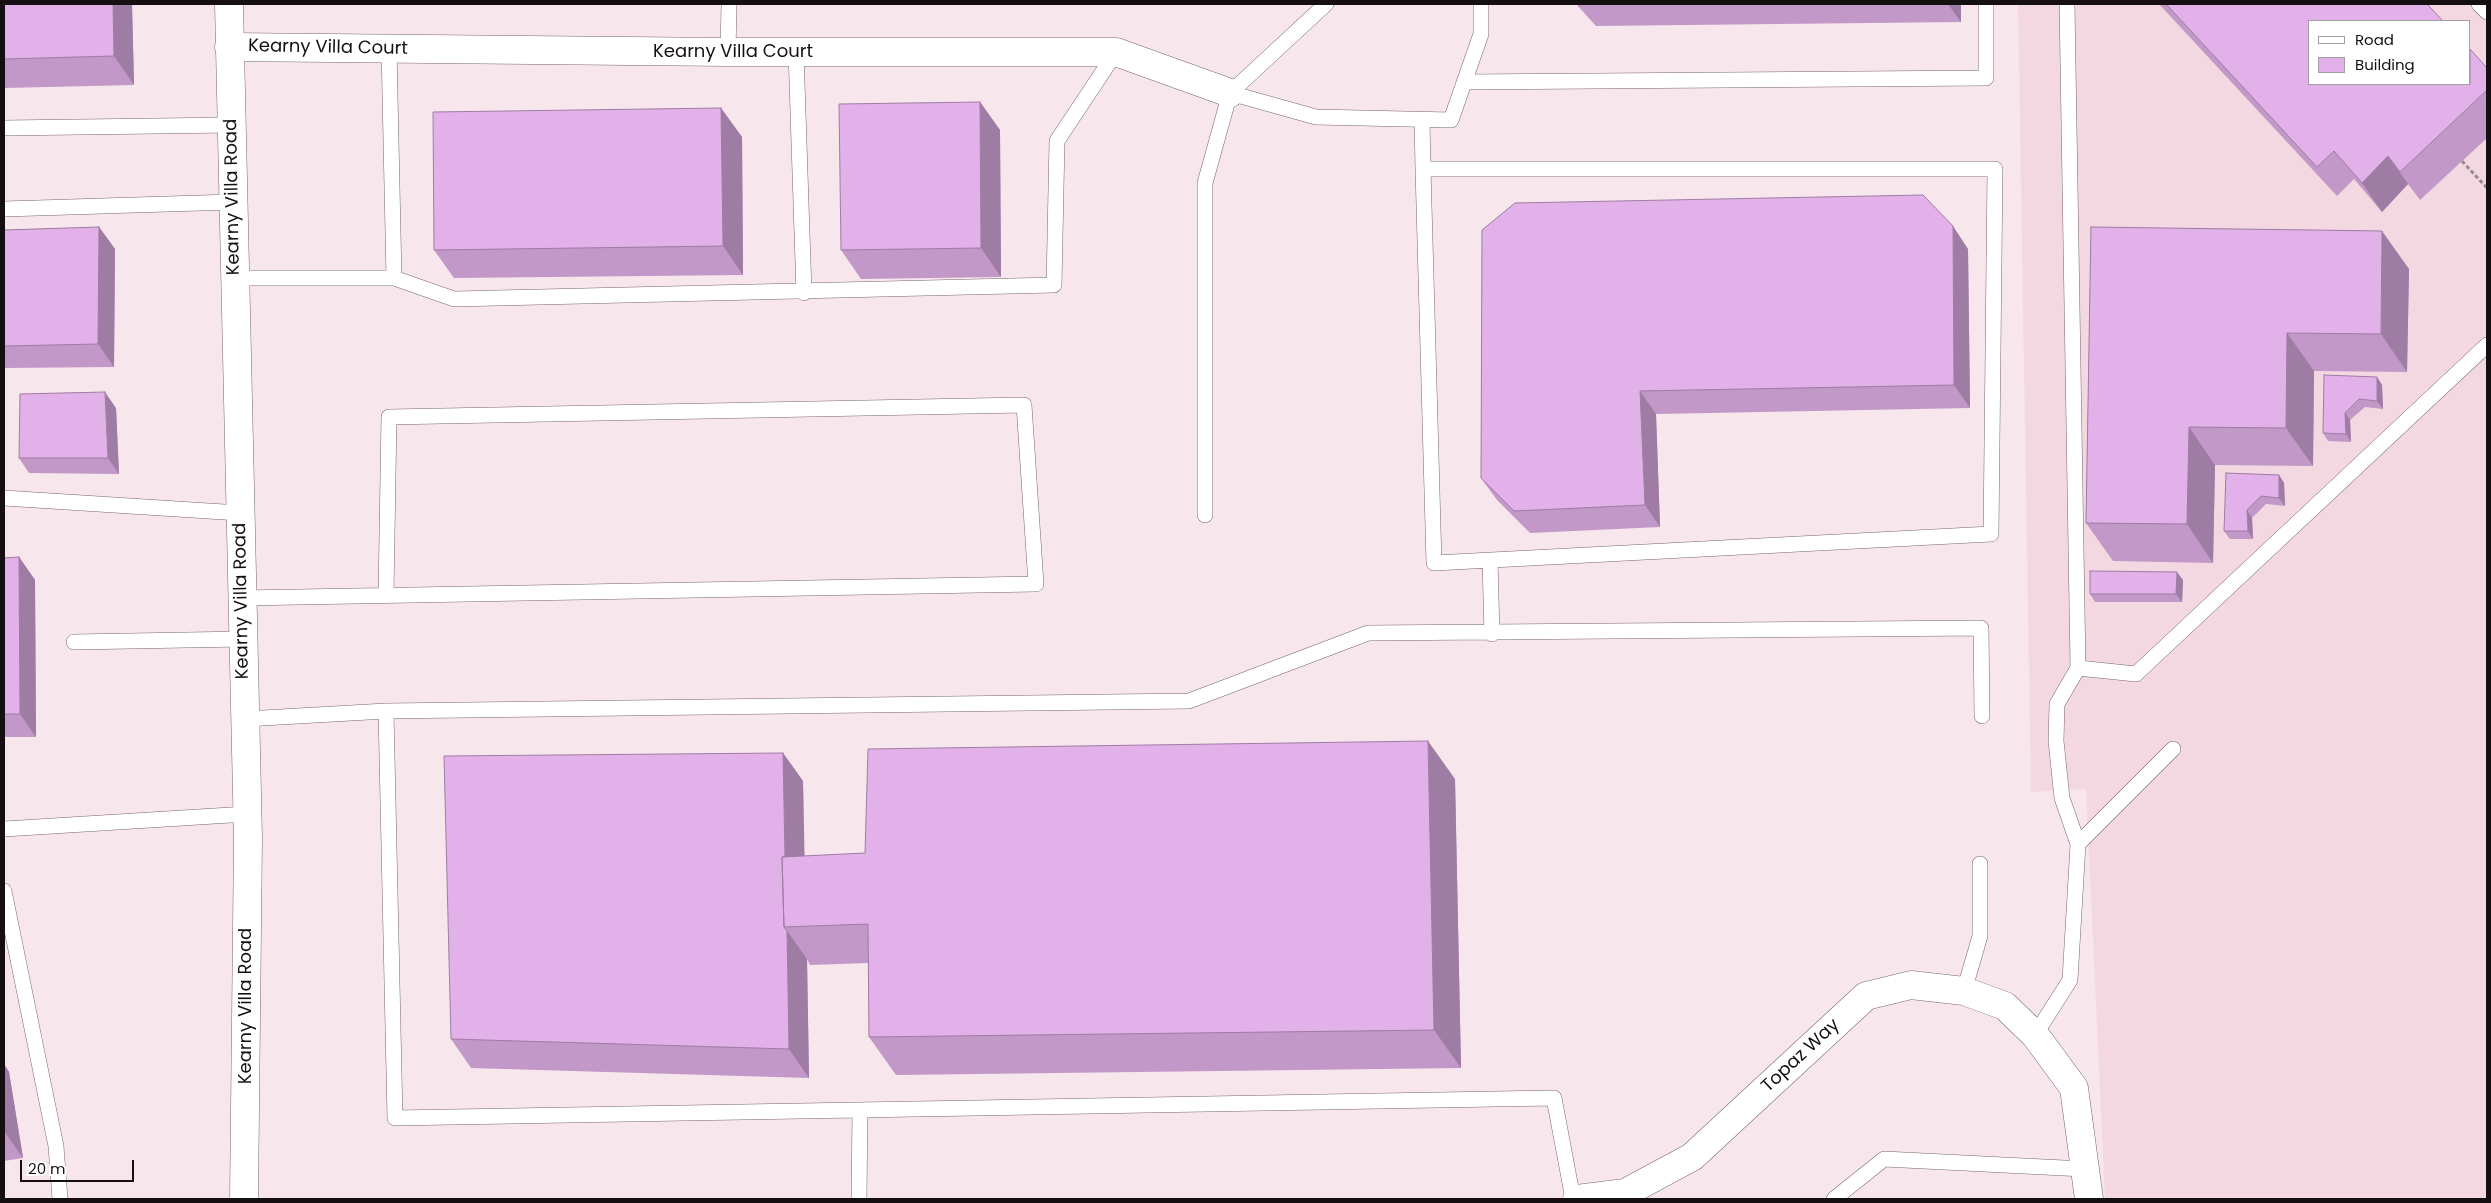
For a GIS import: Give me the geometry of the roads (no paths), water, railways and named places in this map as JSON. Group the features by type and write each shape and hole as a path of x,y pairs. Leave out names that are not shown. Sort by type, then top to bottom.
{"street":[{"name":"Kearny Villa Road","path":"229,4 247,814 244,1199"},
{"name":"Kearny Villa Court","path":"229,48 728,52 1116,52 1230,93"},
{"name":"Topaz Way","path":"1577,1199 1624,1193 1692,1157 1866,996 1911,985 1964,991 2005,1006 2035,1035 2074,1088 2089,1199"}],"lane":[{"path":"728,52 729,4"},
{"path":"1204,515 1205,183 1230,93 1326,4"},
{"path":"1230,93 1316,117 1451,120 1481,34 1481,4"},
{"path":"1464,82 1986,78 1986,4"},
{"path":"2035,1035 2070,980 2078,844 2062,798 2056,741 2057,704 2078,668 2067,4"},
{"path":"2479,4 2487,12"},
{"path":"389,49 394,278"},
{"path":"796,52 804,292"},
{"path":"235,278 394,278 454,299 1054,285 1057,141 1116,52"},
{"path":"1422,120 1423,169 1434,564 1991,534 1995,169 1423,169"},
{"path":"4,128 231,125"},
{"path":"4,209 233,202"},
{"path":"2078,668 2136,674 2487,345"},
{"path":"242,598 1036,584 1024,405 389,416 386,594"},
{"path":"4,498 240,513"},
{"path":"1490,560 1492,634"},
{"path":"245,719 386,711 1189,702 1368,633 1492,634 1981,628 1982,716"},
{"path":"74,642 243,639"},
{"path":"386,711 395,1118 1554,1098 1572,1199"},
{"path":"2078,844 2174,749"},
{"path":"4,829 247,814"},
{"path":"1964,991 1980,936 1980,864"},
{"path":"4,891 56,1146 60,1199"},
{"path":"859,1199 860,1110"},
{"path":"1834,1199 1884,1159 2084,1170"}]}
